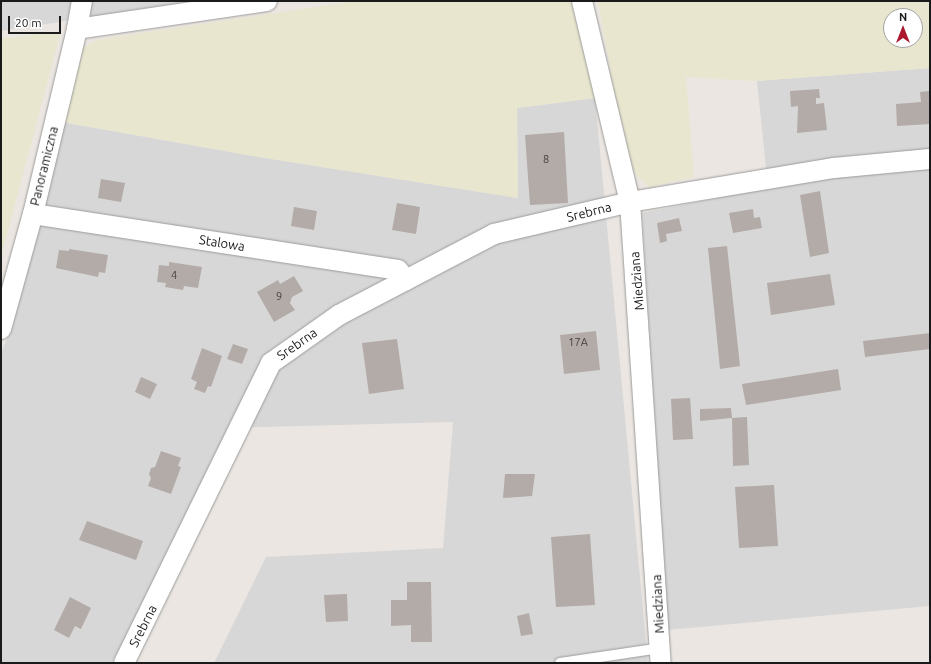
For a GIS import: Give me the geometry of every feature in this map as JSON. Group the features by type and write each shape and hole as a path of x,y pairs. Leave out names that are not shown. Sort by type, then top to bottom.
{"street":[{"name":"Panoramiczna","path":"1,329 33,214 77,29 82,1"},
{"path":"77,29 267,1"},
{"name":"Miedziana","path":"582,1 630,202 661,655"},
{"path":"630,202 834,168 930,159"},
{"name":"Srebrna","path":"124,663 271,363 339,315 494,234 630,202"},
{"name":"Stalowa","path":"33,214 398,270 406,280"}],"lane":[{"path":"560,663 661,655"}],"shaded area":[{"path":"1,1 195,1 1,31"},
{"path":"356,1 572,1 595,98 517,108 518,198 259,157 62,122 82,49 96,40"},
{"path":"598,1 930,1 930,68 757,81 686,77 694,177 649,187 636,175 623,142"},
{"path":"61,31 1,257 1,39"},
{"path":"930,68 930,606 667,630 642,213 768,188 757,81"},
{"path":"595,98 648,663 214,663 266,557 443,548 453,422 230,428 125,640 111,663 1,663 1,353 13,325 62,122 259,157 518,198 517,108"}],"building":[{"path":"819,89 820,98 816,98 816,104 824,103 827,130 797,133 798,106 791,107 790,91"},
{"path":"930,91 930,124 897,126 896,104 921,102 920,92"},
{"path":"564,132 568,203 530,205 525,135"},
{"path":"101,179 125,183 121,202 98,198"},
{"path":"820,191 829,253 810,257 800,195"},
{"path":"397,203 420,207 416,234 392,230"},
{"path":"294,207 317,211 314,230 291,226"},
{"path":"753,209 754,218 760,217 762,228 733,233 729,213"},
{"path":"679,218 682,231 666,234 667,241 660,243 657,223"},
{"path":"727,246 740,366 720,369 708,248"},
{"path":"69,249 108,255 105,273 99,272 98,277 56,268 59,250 69,251"},
{"path":"169,262 202,267 198,288 184,286 183,290 165,287 166,283 157,282 159,265 169,266"},
{"path":"830,274 835,305 771,315 767,283"},
{"path":"294,276 303,291 292,297 290,303 295,310 274,322 257,292 278,280 280,284"},
{"path":"596,331 600,370 564,374 560,335"},
{"path":"930,333 930,349 865,357 863,341"},
{"path":"397,339 404,389 369,394 362,343"},
{"path":"233,344 248,349 242,364 227,359"},
{"path":"202,348 222,356 211,387 208,386 205,393 194,389 197,382 191,379"},
{"path":"838,369 841,390 746,405 742,384"},
{"path":"141,377 157,384 150,399 135,392"},
{"path":"690,398 693,439 673,440 671,399"},
{"path":"731,408 732,418 700,421 700,409"},
{"path":"747,417 749,465 733,466 732,418"},
{"path":"161,451 181,458 178,466 181,467 171,494 148,486 151,478 149,474 151,468 155,467"},
{"path":"505,474 535,474 532,496 503,498"},
{"path":"774,485 778,546 739,548 735,487"},
{"path":"87,521 143,541 136,560 79,540"},
{"path":"590,534 595,605 556,607 551,537"},
{"path":"407,582 431,582 432,642 411,642 411,625 391,626 391,600 407,600"},
{"path":"347,594 348,621 326,622 324,595"},
{"path":"70,597 91,608 81,629 75,626 69,638 54,630"},
{"path":"529,613 533,634 521,636 517,616"}]}
